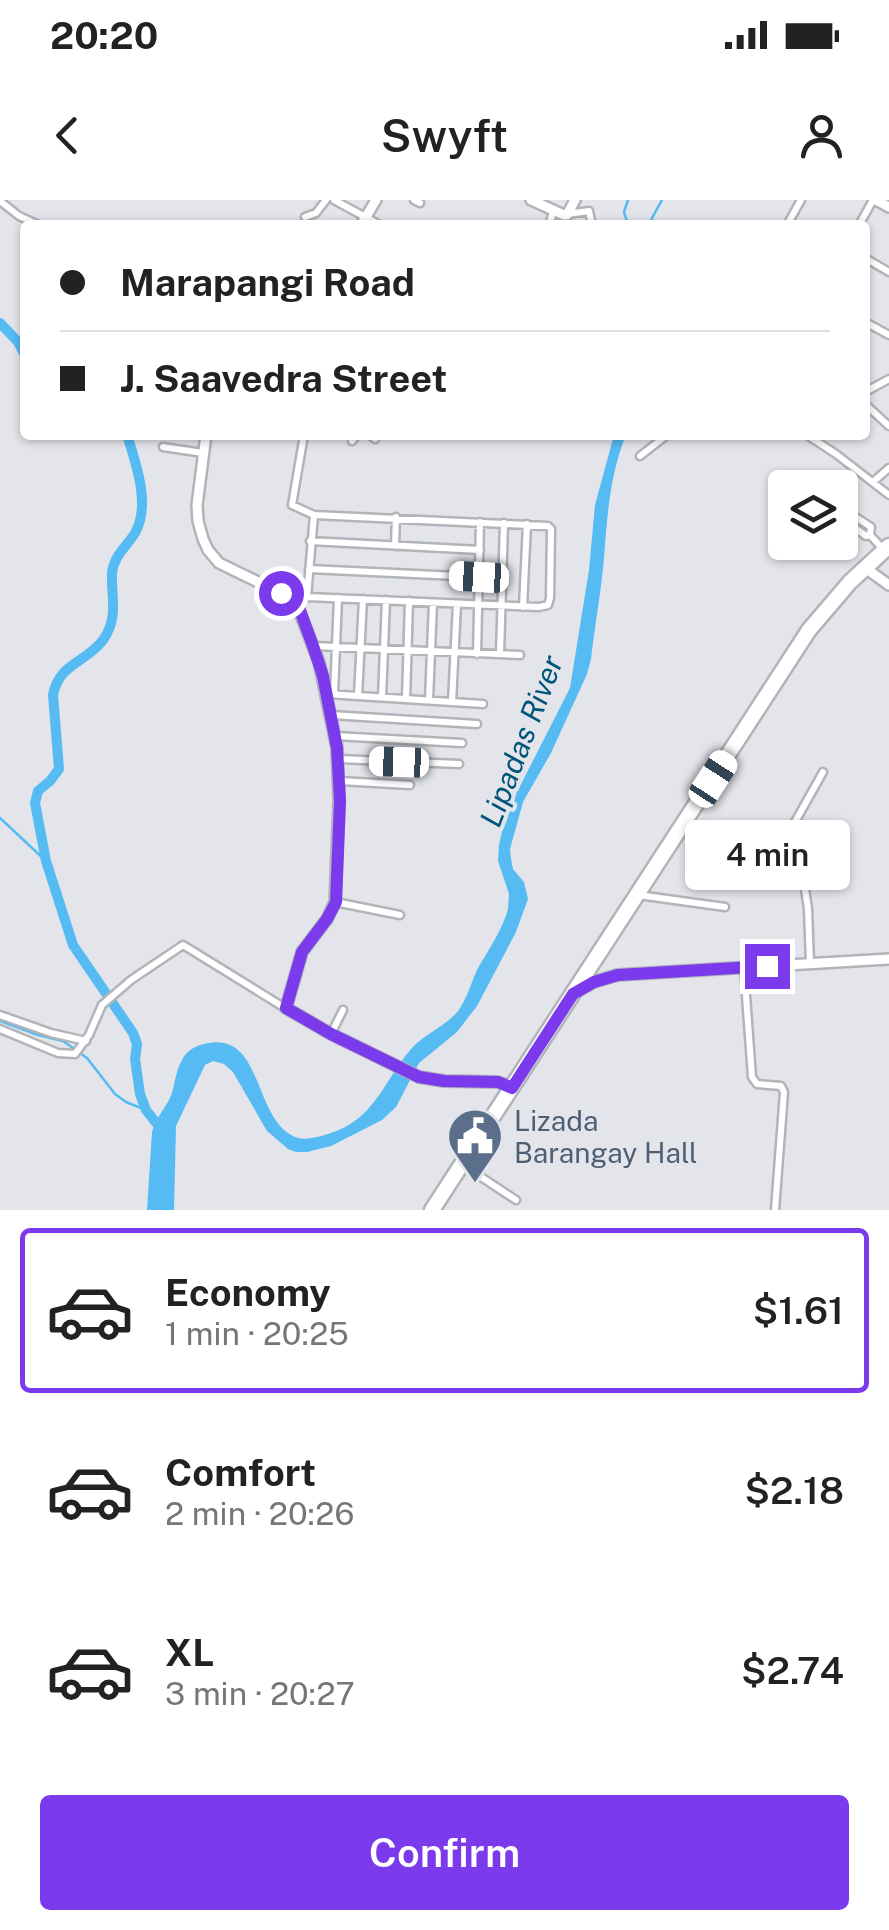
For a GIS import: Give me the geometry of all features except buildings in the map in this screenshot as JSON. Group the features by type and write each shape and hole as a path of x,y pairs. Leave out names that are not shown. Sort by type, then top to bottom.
{"highway":[{"path":"432,1210 810,630 837,595 886,548"}],"street":[{"path":"0,200 28,220"},
{"path":"305,217 316,213 326,200"},
{"path":"334,200 363,220"},
{"path":"531,200 566,215 589,211 591,220"},
{"path":"566,215 575,200"},
{"path":"875,200 889,207"},
{"path":"551,220 553,212"},
{"path":"870,409 889,426"},
{"path":"205,440 196,515 208,550 219,562 298,605 331,694"},
{"path":"298,605 308,597 544,607 550,598 550,527 314,514 292,505 303,440"},
{"path":"640,456 661,440"},
{"path":"815,440 889,495"},
{"path":"163,447 203,453"},
{"path":"873,482 889,468"},
{"path":"308,597 314,514"},
{"path":"395,546 396,518"},
{"path":"858,521 871,528 870,535 886,548"},
{"path":"477,654 480,522"},
{"path":"500,654 504,523"},
{"path":"524,606 528,524"},
{"path":"310,541 480,550"},
{"path":"864,567 888,583"},
{"path":"309,568 479,577"},
{"path":"286,1008 302,952 336,902 340,781 331,694 338,598"},
{"path":"358,696 362,599"},
{"path":"382,697 386,600"},
{"path":"406,699 410,602"},
{"path":"429,700 433,602"},
{"path":"452,702 457,604"},
{"path":"313,646 520,655"},
{"path":"331,694 483,704"},
{"path":"331,716 477,724"},
{"path":"335,736 462,743"},
{"path":"338,759 459,764"},
{"path":"810,963 808,909 795,822 824,772"},
{"path":"340,781 410,785"},
{"path":"638,895 725,907"},
{"path":"336,902 400,915"},
{"path":"0,1029 58,1053 77,1053 102,1005 183,945 331,1034 414,1075 434,1080 498,1082 512,1088"},
{"path":"599,954 606,969 618,975"},
{"path":"573,994 618,975 889,959"},
{"path":"744,967 752,1077 756,1084 781,1086 784,1092 774,1210"},
{"path":"331,1034 343,1010"},
{"path":"0,1015 86,1041"},
{"path":"462,1165 516,1200"}],"water":[{"path":"613,440 624,440 610,496 591,659 551,753 523,802 510,849 513,869 524,882 528,899 516,932 477,1006 457,1032 419,1063 396,1107 382,1120 331,1146 307,1152 288,1149 267,1131 233,1072 224,1064 213,1061 205,1065 176,1126 174,1210 147,1210 152,1132 170,1098 183,1058 193,1048 224,1043 238,1050 283,1129 298,1138 313,1138 357,1120 411,1049 458,1011 508,909 509,894 498,861 503,827 570,688 595,505"}],"waterway":[{"path":"626,220 624,212 628,200"},
{"path":"652,220 662,200"},
{"path":"0,323 20,346"},
{"path":"128,440 142,497 140,522 113,567 113,615 108,632 56,684 53,695 59,769 38,791 35,803 46,861 73,945 133,1033 140,1094 146,1110 161,1129"},
{"path":"0,818 46,861"},
{"path":"0,1021 63,1041 87,1058 115,1094 146,1110"}],"place":[{"name":"Lizada Barangay Hall","path":"475,1185"}],"route":[{"path":"281,593 298,605 319,662 340,781 336,902 302,952 286,1008 419,1077 498,1082 512,1088 573,994 594,982 618,975 767,966"}],"water label":[{"name":"Lipadas River","path":"521,741"}]}
